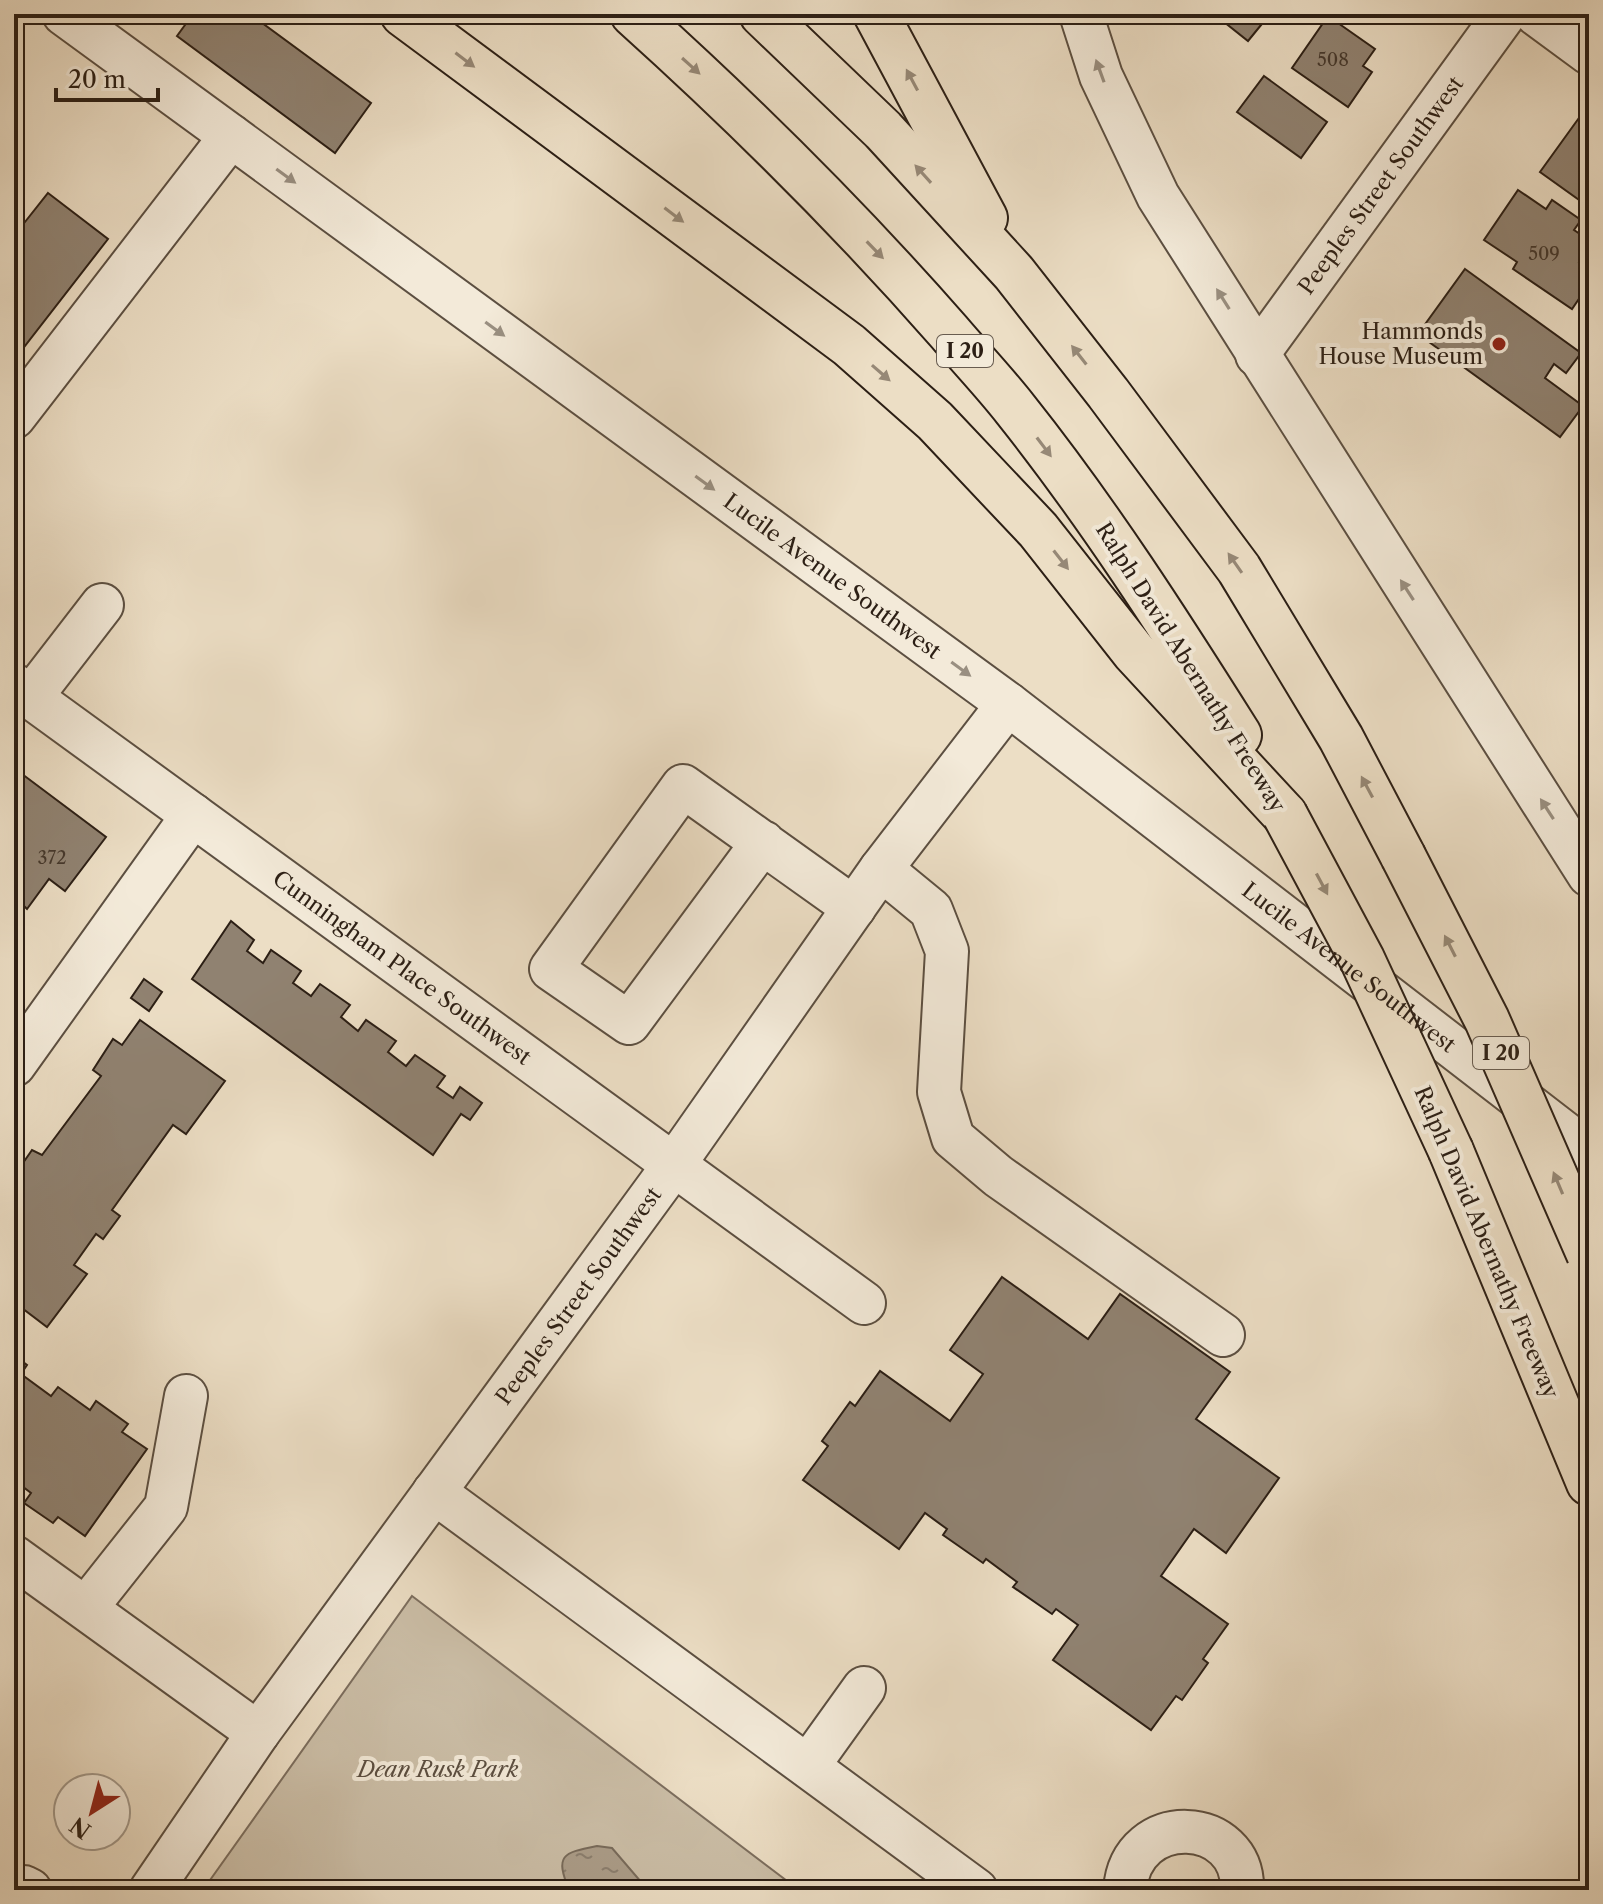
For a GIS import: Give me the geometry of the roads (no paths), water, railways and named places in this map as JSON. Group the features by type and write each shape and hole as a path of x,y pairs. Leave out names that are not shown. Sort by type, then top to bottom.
{"highway":[{"path":"403,14 849,345 935,421 1038,530 1134,652 1285,815"},
{"name":"Ralph David Abernathy Freeway","path":"633,14 713,86 891,266 1015,409 1158,607 1240,736 1362,959 1451,1151 1589,1483"},
{"name":"I 20","path":"762,14 883,130 1014,273 1239,569 1341,738 1487,1020 1589,1255"},
{"path":"876,14 1014,273"}],"street":[{"name":"Lucile Avenue Southwest","path":"64,14 1008,704 1589,1152"},
{"path":"1081,14 1101,76 1158,196 1589,875"},
{"name":"Peeples Street Southwest","path":"1257,355 1505,14"},
{"path":"1536,14 1589,53"},
{"path":"14,417 231,136"},
{"path":"23,691 102,605"},
{"name":"Cunningham Place Southwest","path":"23,691 864,1303"},
{"name":"Peeples Street Southwest","path":"151,1890 258,1733 673,1166 881,869 1008,704"},
{"path":"763,842 629,1023 551,969 683,786 763,842 854,908"},
{"path":"14,1065 193,815"},
{"path":"881,869 931,910 947,951 939,1092 953,1138 998,1176 1223,1335"},
{"path":"86,1608 166,1507 186,1396"},
{"path":"434,1492 976,1890"},
{"path":"14,1557 258,1733"},
{"path":"808,1766 864,1688"},
{"path":"1125,1890 1126,1876 1134,1857 1148,1842 1166,1833 1187,1830 1207,1835 1224,1846 1236,1862 1242,1890"},
{"path":"14,1887 30,1890"}],"water":[{"path":"597,1846 612,1848 648,1890 569,1890 562,1863 565,1858 576,1851"}],"place":[{"name":"Hammonds House Museum","path":"1499,344"}],"park label":[{"name":"Dean Rusk Park","path":"438,1769"}]}
